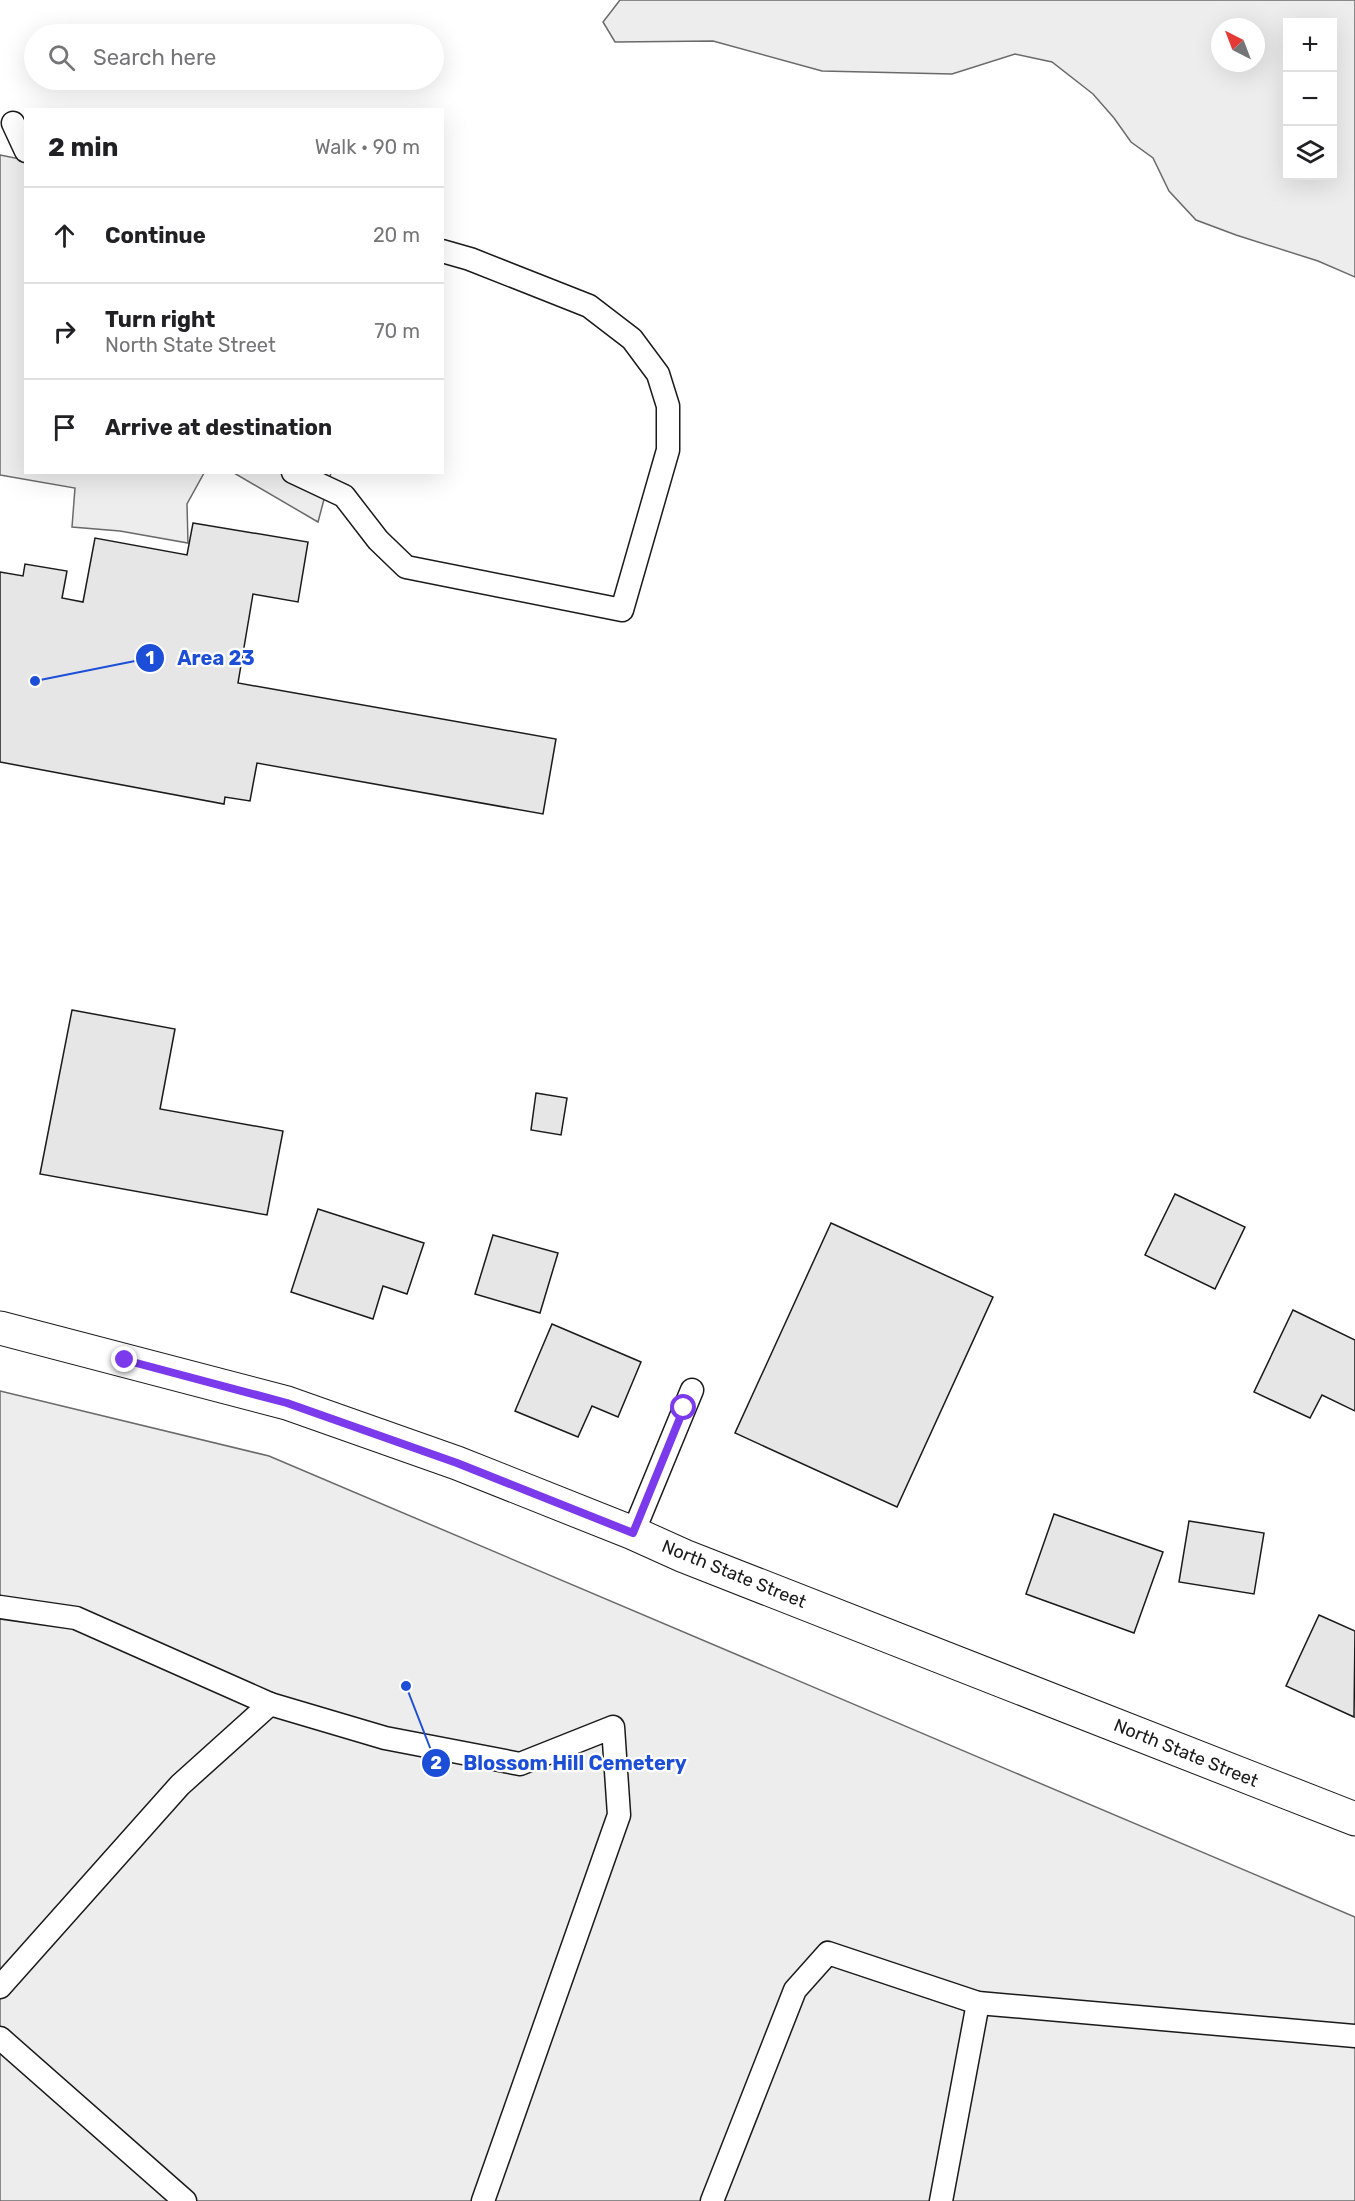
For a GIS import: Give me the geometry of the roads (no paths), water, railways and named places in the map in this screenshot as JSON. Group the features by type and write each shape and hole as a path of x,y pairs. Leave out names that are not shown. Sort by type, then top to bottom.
{"main road":[{"name":"North State Street","path":"0,1329 287,1403 457,1463 633,1533 684,1556 1355,1819"}],"lane":[{"path":"13,123 24,147"},
{"path":"297,474 344,496 378,540 406,567 622,610 668,450 668,406 658,374 632,339 589,306 470,259 444,252"},
{"path":"633,1533 692,1390"},
{"path":"0,1607 76,1618 270,1704 385,1738 520,1764 613,1727 619,1815 483,2201"},
{"path":"0,1987 180,1785 270,1704"},
{"path":"712,2201 795,1990 828,1953 978,2003 1355,2036"},
{"path":"941,2201 978,2003"},
{"path":"0,2038 184,2201"}],"place":[{"name":"Area 23","path":"35,681"},
{"name":"Blossom Hill Cemetery","path":"406,1686"}]}
